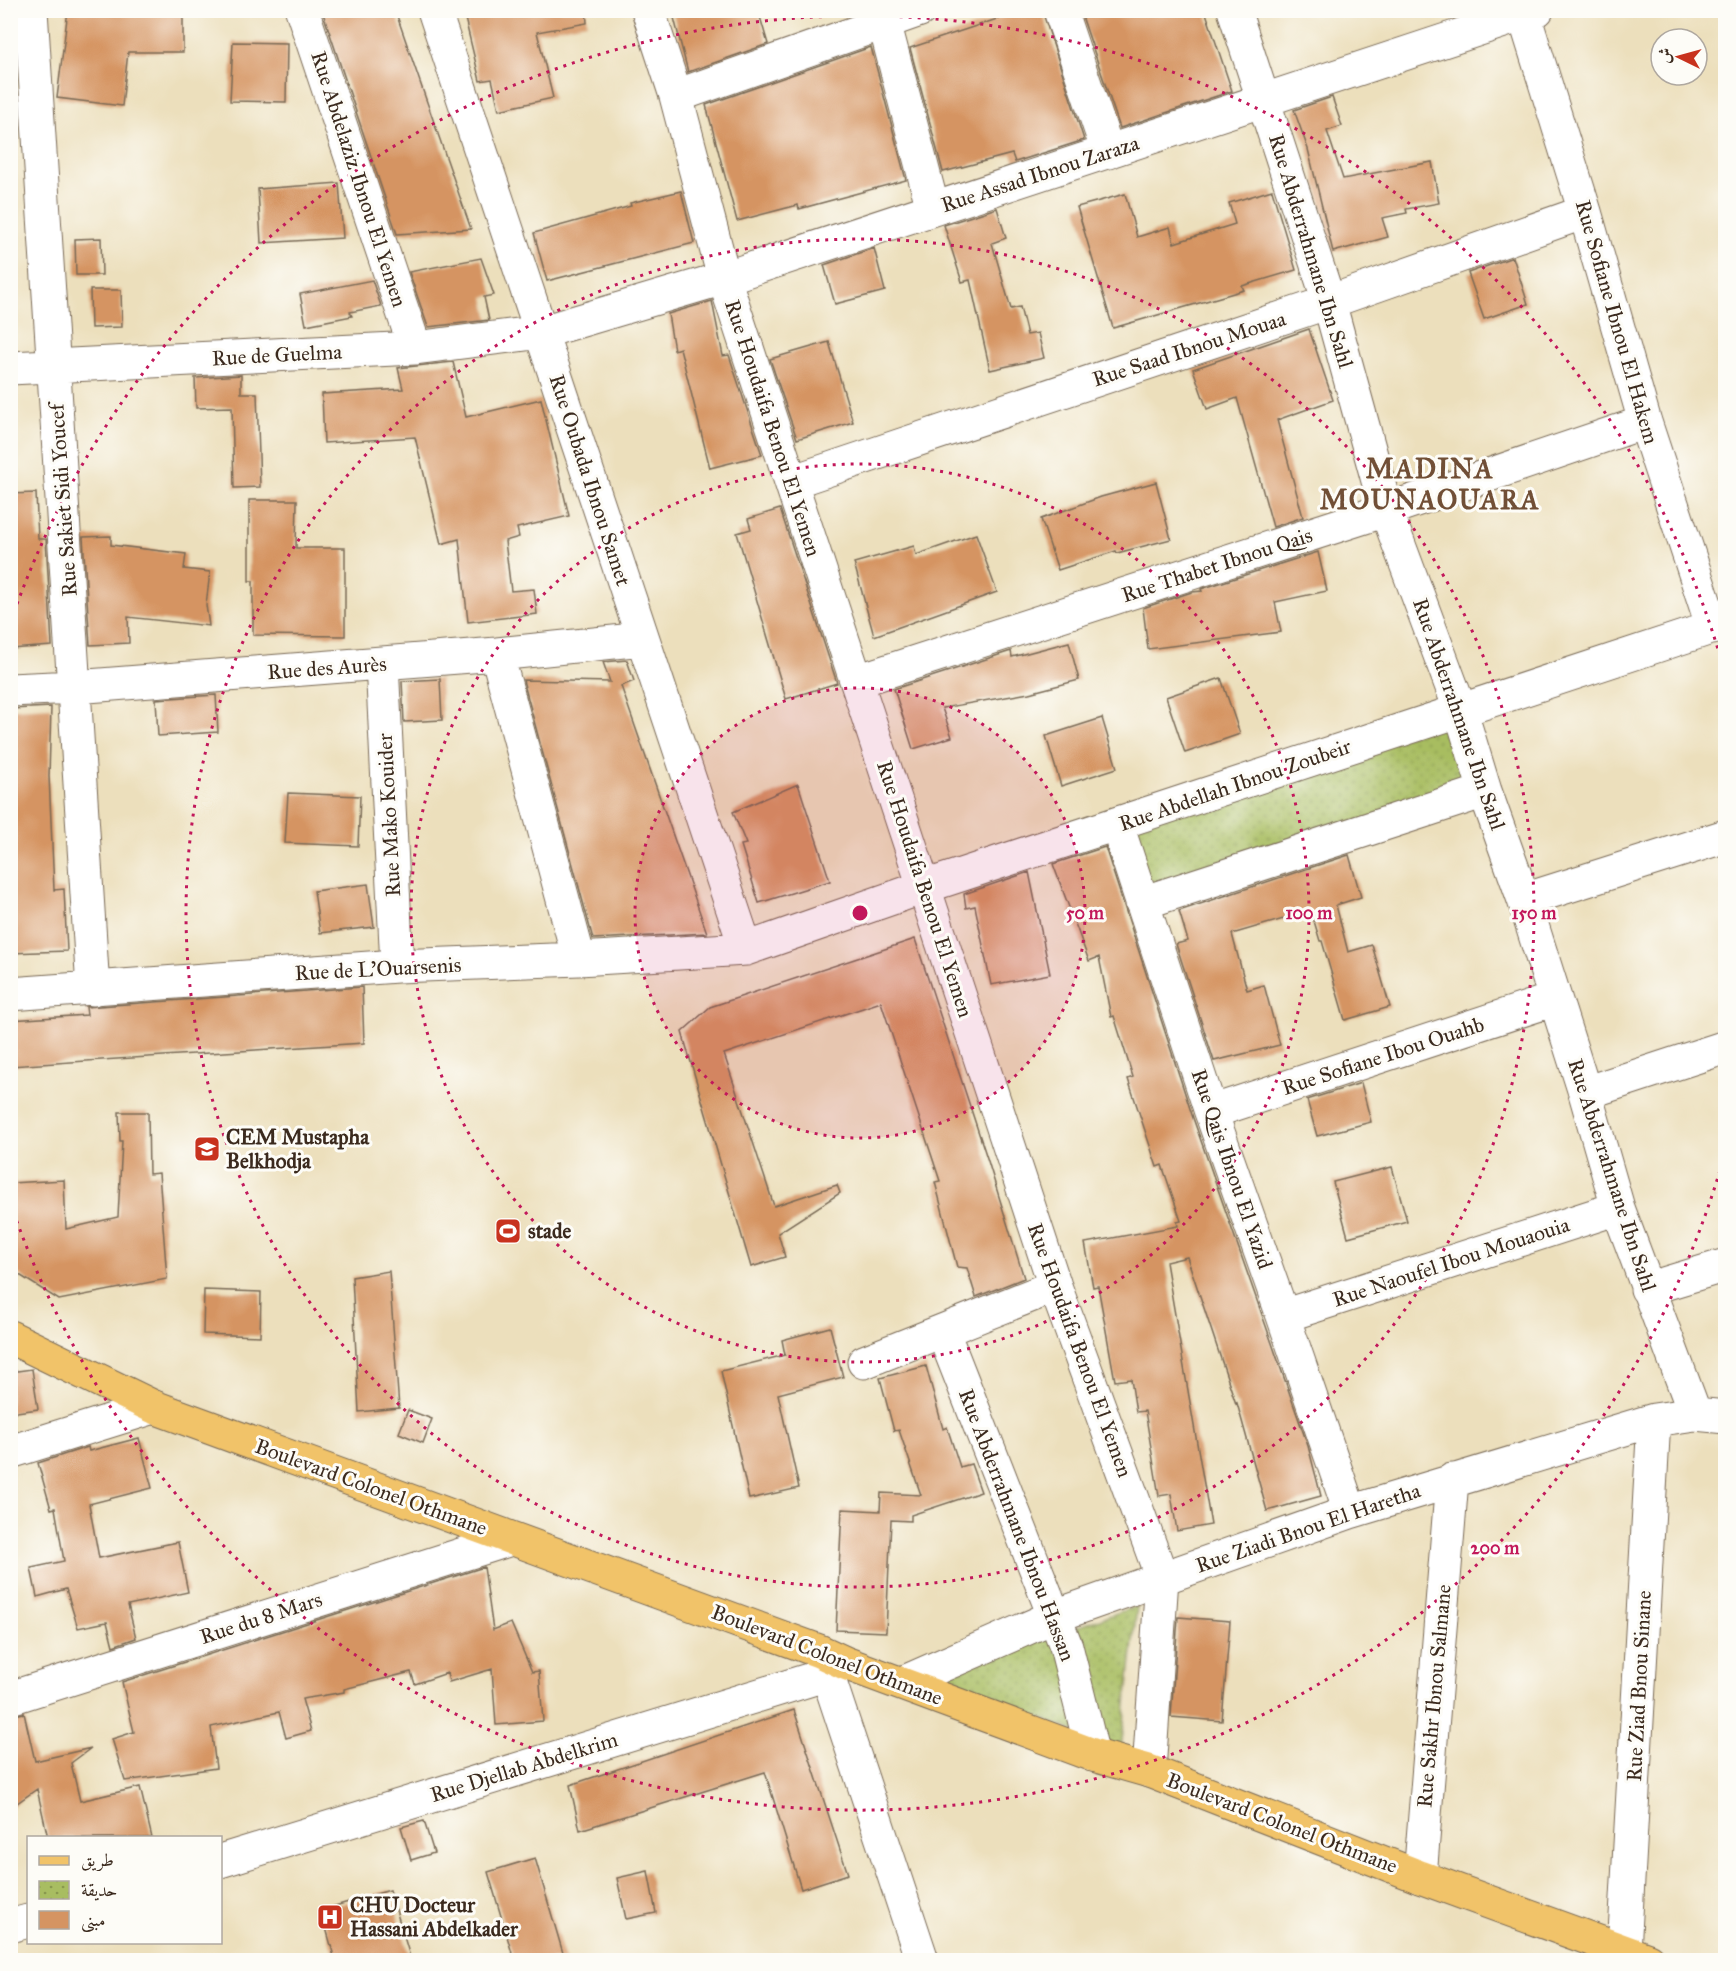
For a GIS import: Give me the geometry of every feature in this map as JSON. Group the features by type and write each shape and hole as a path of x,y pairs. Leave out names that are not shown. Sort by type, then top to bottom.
{"main road":[{"name":"Boulevard Colonel Othmane","path":"10,1337 154,1407 511,1539 824,1662 845,1663 1093,1755 1149,1771 1420,1877 1636,1956"}],"street":[{"name":"Rue Sakiet Sidi Youcef","path":"31,10 93,989"},
{"name":"Rue Abdelaziz Ibnou El Yemen","path":"302,10 415,348"},
{"name":"Rue Oubada Ibnou Samet","path":"434,10 746,950"},
{"name":"Rue Houdaifa Benou El Yemen","path":"648,10 676,96 724,278 1055,1286 1162,1578 1149,1771"},
{"path":"676,96 883,16 920,10"},
{"path":"1060,10 1108,152"},
{"name":"Rue Abderrahmane Ibn Sahl","path":"1234,10 1329,302 1386,510 1460,709 1485,791 1524,900 1585,1093 1618,1208 1647,1289 1710,1416"},
{"name":"Rue Assad Ibnou Zaraza","path":"542,332 724,278 1530,13"},
{"name":"Rue Sofiane Ibnou El Hakem","path":"1530,13 1645,422 1719,625"},
{"path":"883,16 933,209"},
{"name":"Rue Saad Ibnou Mouaa","path":"791,482 1329,302 1585,212"},
{"name":"Rue de Guelma","path":"10,368 415,348 542,332"},
{"name":"Rue Thabet Ibnou Qais","path":"857,681 1386,510 1645,422"},
{"name":"Rue Abdellah Ibnou Zoubeir","path":"746,950 924,887 1719,625"},
{"name":"Rue des Aurès","path":"10,690 75,687 497,654 643,639"},
{"path":"497,654 579,960"},
{"name":"Rue Mako Kouider","path":"382,663 397,966"},
{"path":"1142,903 1485,791"},
{"name":"Rue Qais Ibnou El Yazid","path":"1117,825 1211,1112 1350,1512"},
{"path":"1524,900 1725,836"},
{"name":"Rue de L'Ouarsenis","path":"10,994 397,966 579,960 746,950"},
{"name":"Rue Sofiane Ibou Ouahb","path":"1211,1112 1556,999"},
{"path":"1585,1093 1725,1047"},
{"name":"Rue Naoufel Ibou Mouaouia","path":"1283,1316 1618,1208"},
{"path":"1647,1289 1725,1265"},
{"path":"864,1362 1055,1286"},
{"name":"Rue Abderrahmane Ibnou Hassan","path":"943,1332 1066,1646 1093,1755"},
{"path":"10,1452 154,1407"},
{"name":"Rue Ziadi Bnou El Haretha","path":"902,1683 1055,1616 1350,1512 1654,1420 1710,1416"},
{"name":"Rue Ziad Bnou Sinane","path":"1636,1956 1654,1420"},
{"name":"Rue Sakhr Ibnou Salmane","path":"1420,1877 1452,1480"},
{"name":"Rue du 8 Mars","path":"10,1698 511,1539"},
{"path":"824,1662 922,1960"},
{"name":"Rue Djellab Abdelkrim","path":"222,1860 824,1662"},
{"path":"10,1926 27,1921"}],"green space":[{"path":"1446,723 1467,788 1146,895 1124,829"},
{"path":"1137,1606 1121,1749 934,1677"}],"building":[{"path":"68,10 183,10 183,52 128,52 122,106 57,98"},
{"path":"322,10 395,10 471,229 397,234"},
{"path":"463,10 586,10 587,23 537,32 553,98 499,110 492,79 480,81"},
{"path":"672,10 758,10 768,44 688,72"},
{"path":"1024,10 1042,10 1084,140 1015,162 1012,154 943,172 910,48"},
{"path":"1080,10 1205,10 1232,91 1120,128"},
{"path":"233,42 287,43 286,102 230,101"},
{"path":"871,47 906,180 799,209 798,205 737,221 706,105"},
{"path":"1332,97 1342,126 1327,131 1343,179 1432,162 1439,203 1406,209 1407,213 1382,218 1388,237 1333,252 1308,149 1294,110"},
{"path":"339,183 343,238 261,243 258,189"},
{"path":"1272,190 1296,270 1242,286 1244,290 1113,328 1077,207 1125,194 1137,237 1170,227 1174,243 1235,224 1229,203"},
{"path":"681,191 694,243 547,281 534,233 631,206 630,203"},
{"path":"997,208 1006,238 992,243 1011,309 1020,307 1027,335 1038,333 1044,358 990,370 970,280 962,282 944,225"},
{"path":"101,238 102,275 76,275 75,239"},
{"path":"874,248 885,291 835,304 824,265"},
{"path":"1513,257 1528,304 1484,319 1468,273"},
{"path":"481,258 494,295 484,297 489,320 428,327 409,272"},
{"path":"372,280 381,306 350,312 352,316 306,325 300,294"},
{"path":"90,290 121,290 122,327 91,328"},
{"path":"712,301 723,356 729,355 762,455 710,468 680,348 674,350 668,314"},
{"path":"1309,329 1333,400 1277,420 1303,517 1273,527 1237,398 1207,409 1193,369"},
{"path":"829,342 853,422 797,439 770,359"},
{"path":"453,362 466,417 541,399 569,516 517,528 519,537 505,541 511,591 534,589 537,614 468,622 459,539 441,544 415,437 324,443 322,394 403,389 398,368"},
{"path":"241,375 241,393 257,393 260,487 234,488 232,407 196,408 195,378"},
{"path":"1156,482 1171,539 1117,553 1116,551 1058,570 1041,519 1101,497"},
{"path":"36,493 38,539 46,539 52,646 10,649 10,494"},
{"path":"249,500 297,500 296,548 345,548 345,636 253,635 253,581 249,581"},
{"path":"780,509 837,683 786,699 737,533 751,529 748,519"},
{"path":"976,534 997,592 874,636 854,563 914,546 916,555"},
{"path":"111,536 111,545 186,554 184,569 210,572 206,605 209,626 128,617 129,643 90,645 83,537"},
{"path":"1318,552 1327,591 1275,602 1281,632 1148,649 1143,608"},
{"path":"1069,642 1079,680 1029,693 942,708 952,737 913,749 894,689 1011,651 1012,657"},
{"path":"627,660 634,681 621,686 707,933 593,939 523,680 610,682 603,662"},
{"path":"1221,678 1240,734 1185,753 1166,697"},
{"path":"440,679 442,720 404,722 402,681"},
{"path":"216,695 218,732 158,736 156,699"},
{"path":"51,707 49,776 54,890 64,889 67,951 10,953 10,709"},
{"path":"1102,718 1117,768 1061,786 1046,736"},
{"path":"798,784 830,881 759,903 741,845 746,844 733,812"},
{"path":"288,793 360,796 358,846 285,843"},
{"path":"1105,847 1193,1118 1308,1446 1321,1496 1267,1511 1237,1403 1187,1257 1166,1262 1211,1525 1177,1531 1171,1494 1159,1496 1145,1411 1136,1412 1131,1379 1115,1381 1098,1286 1093,1287 1085,1243 1178,1226 1177,1222 1181,1221 1162,1165 1157,1167 1128,1079 1133,1077 1114,1016 1111,1017 1099,957 1089,961 1053,864"},
{"path":"1349,855 1361,897 1336,905 1348,952 1372,945 1390,1007 1345,1020 1311,911 1232,934 1247,990 1264,985 1280,1045 1214,1061 1176,944 1188,941 1179,911"},
{"path":"1029,872 1050,974 991,985 975,906 966,908 964,894"},
{"path":"368,884 374,927 320,933 314,891"},
{"path":"915,939 1024,1278 976,1297 967,1268 957,1267 935,1182 940,1181 881,1002 724,1054 774,1206 837,1185 840,1193 778,1233 785,1257 751,1267 682,1032 710,1007"},
{"path":"362,987 364,1043 10,1066 10,1020 87,1015 86,1007"},
{"path":"1361,1083 1371,1122 1317,1136 1307,1100"},
{"path":"119,1112 148,1112 149,1174 159,1173 167,1279 59,1300 10,1269 10,1183 64,1180 66,1229 118,1217 122,1141 120,1141"},
{"path":"1392,1167 1407,1221 1348,1237 1333,1182"},
{"path":"389,1271 399,1408 359,1412 352,1277"},
{"path":"204,1290 261,1292 260,1336 203,1334"},
{"path":"830,1327 843,1377 778,1394 799,1488 749,1499 721,1371 785,1355 782,1340"},
{"path":"926,1366 943,1429 947,1427 960,1467 971,1464 981,1492 911,1515 911,1521 891,1520 886,1632 836,1630 842,1509 880,1511 881,1493 921,1495 899,1430 894,1431 880,1378"},
{"path":"32,1369 38,1409 10,1413 10,1372"},
{"path":"408,1410 432,1419 423,1443 399,1433"},
{"path":"139,1438 152,1488 89,1504 99,1558 178,1542 188,1592 128,1605 136,1638 113,1646 107,1622 78,1628 66,1589 37,1597 31,1568 64,1561 55,1508 51,1509 38,1463 88,1447 89,1451"},
{"path":"484,1567 493,1630 511,1623 532,1672 539,1671 543,1721 496,1725 492,1669 449,1682 447,1673 415,1684 411,1672 344,1689 344,1692 302,1699 311,1731 286,1738 279,1712 211,1727 216,1768 125,1781 112,1739 134,1732 122,1682"},
{"path":"1178,1617 1230,1621 1222,1721 1171,1717"},
{"path":"794,1710 848,1874 801,1889 765,1772 580,1830 570,1785"},
{"path":"24,1713 35,1761 91,1748 71,1763 80,1801 140,1787 152,1836 48,1836 37,1789 10,1808 10,1716"},
{"path":"424,1821 434,1853 411,1860 401,1827"},
{"path":"535,1858 565,1960 514,1960 488,1872"},
{"path":"648,1871 656,1913 626,1919 617,1878"},
{"path":"390,1890 411,1960 335,1960 321,1910"}],"place":[{"name":"CEM Mustapha Belkhodja","path":"207,1149"},
{"name":"stade","path":"508,1231"},
{"name":"CHU Docteur Hassani Abdelkader","path":"330,1917"}],"district":[{"name":"MADINA MOUNAOUARA","path":"1430,484"}]}
